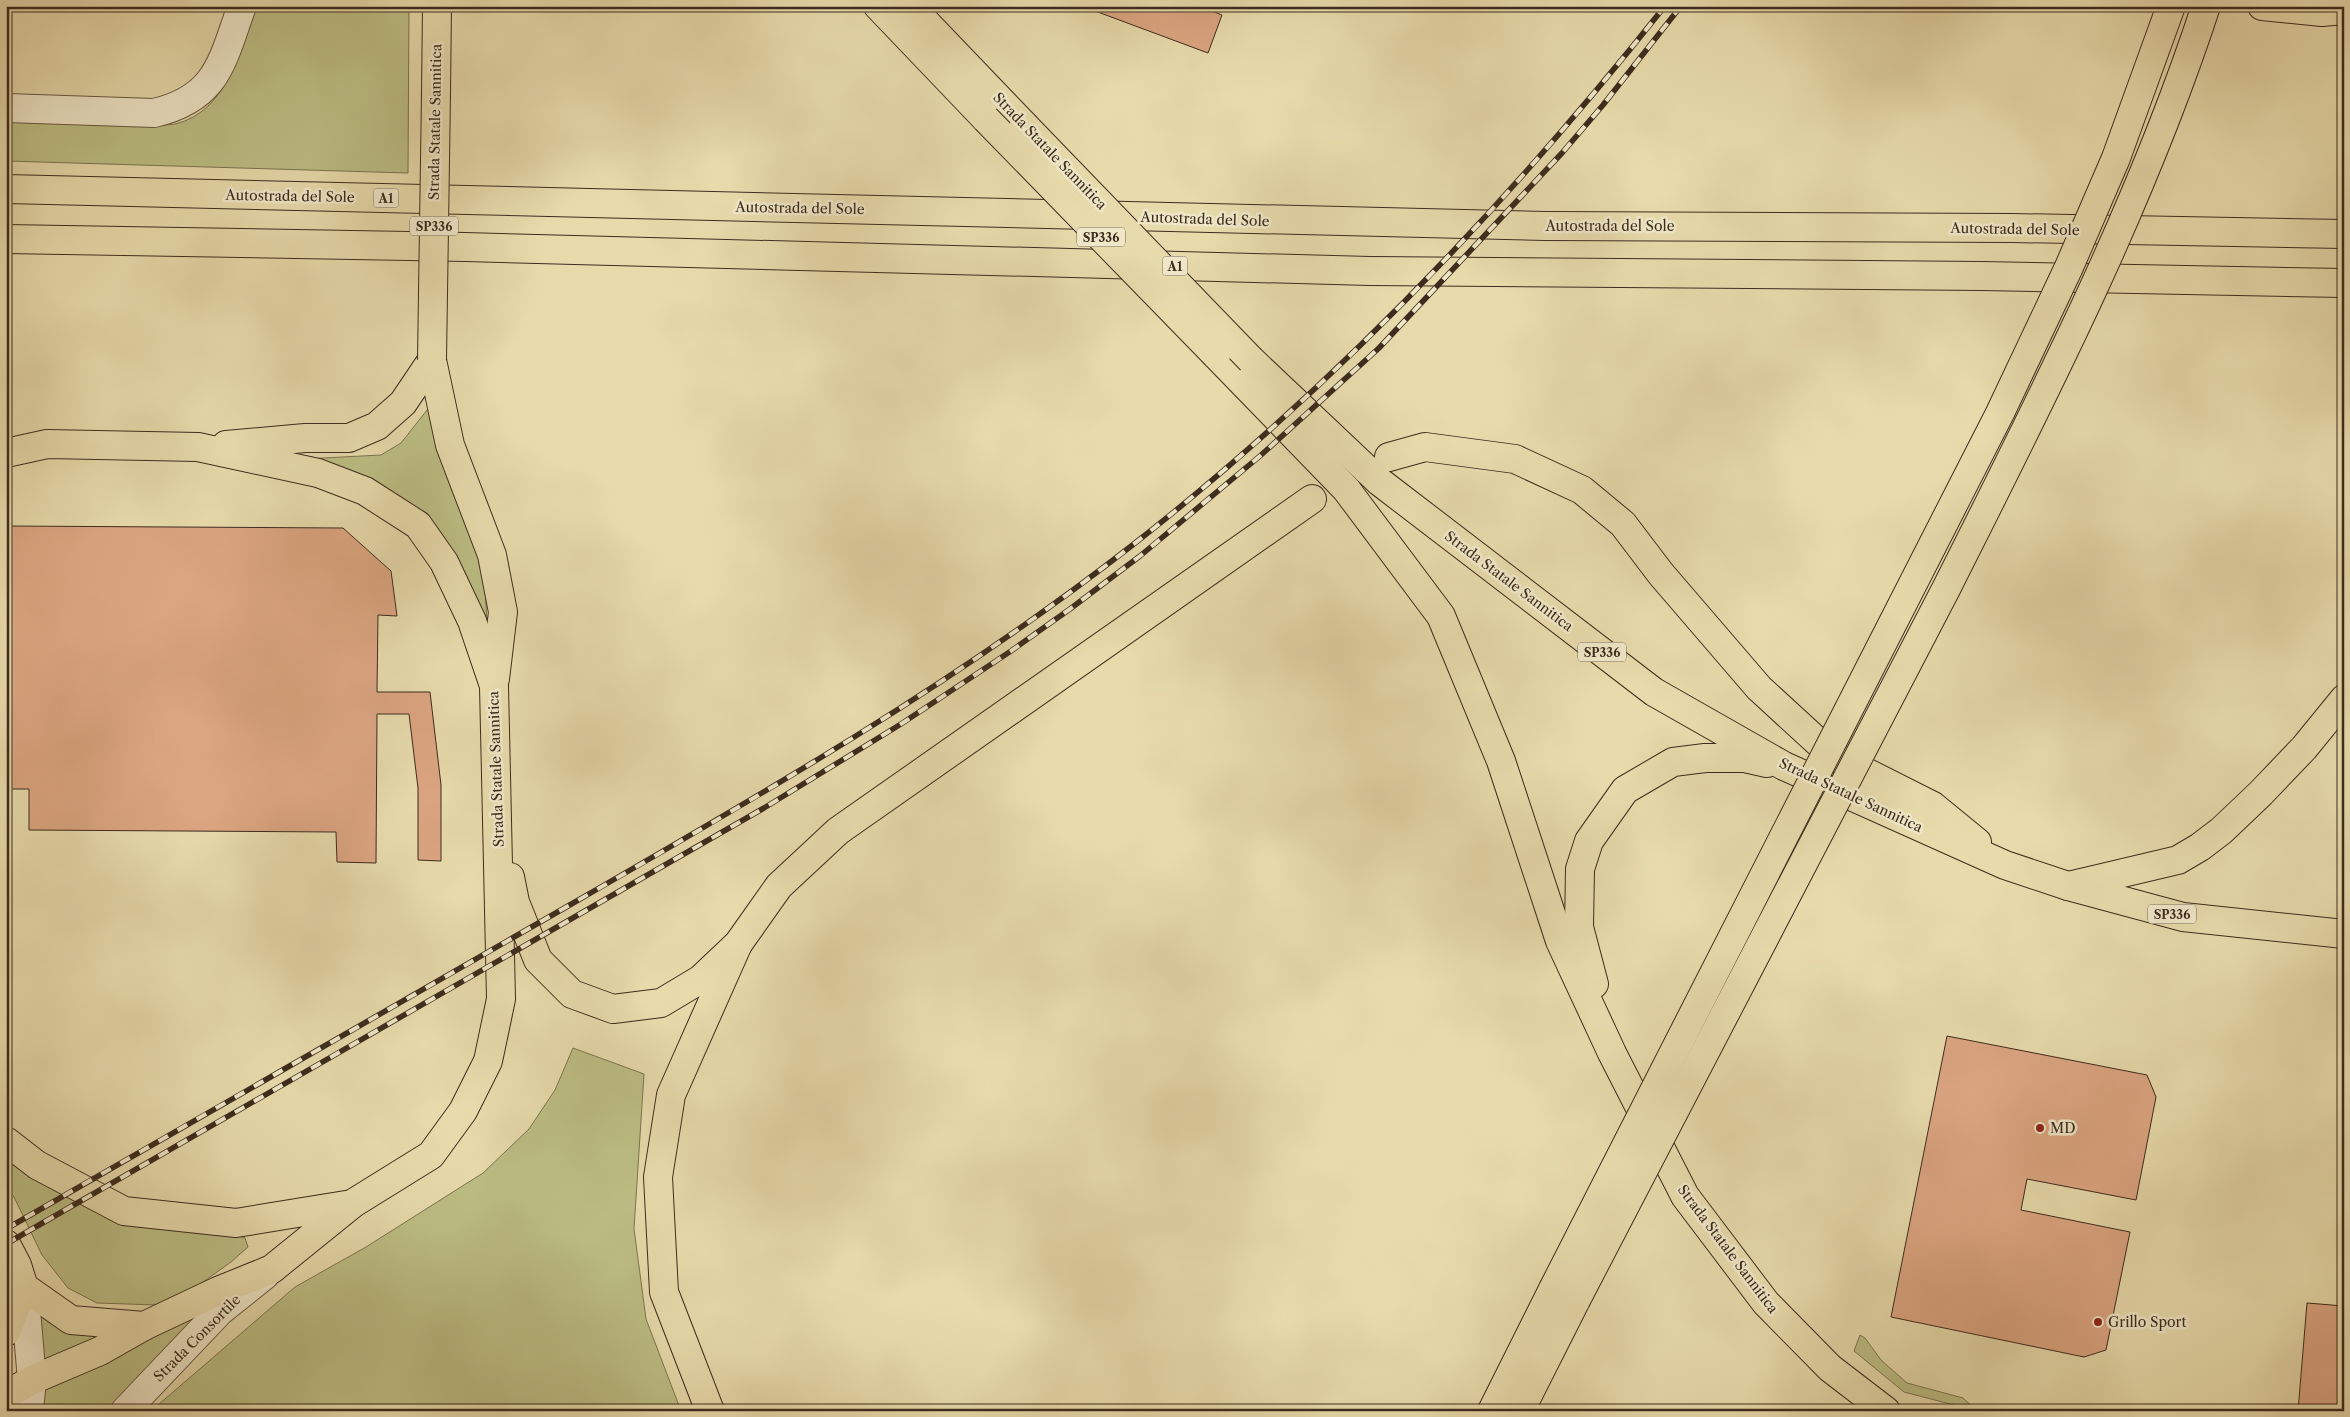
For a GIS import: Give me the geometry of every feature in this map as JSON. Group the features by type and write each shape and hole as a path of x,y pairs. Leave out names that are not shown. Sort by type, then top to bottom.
{"main road":[{"name":"Strada Statale Sannitica","path":"6,454 47,444 198,447 305,438 349,438 377,426 403,403 432,360 437,6"},
{"name":"Strada Statale Sannitica","path":"878,6 1346,489 1441,616 1500,762 1560,941 1612,1053 1685,1196 1766,1304 1830,1368 1886,1411"},
{"name":"Strada Statale Sannitica","path":"910,6 1251,360 1380,482 1654,692 1784,766 2005,865 2068,886 2183,917 2344,934"},
{"path":"1520,1411 1565,1294 2000,413 2069,267 2116,158 2170,6"},
{"path":"1492,1411 1565,1294 1879,720 2032,420 2149,161 2206,6"},
{"path":"2262,6 2322,12 2344,10"},
{"name":"Autostrada del Sole","path":"6,189 1546,226 2002,228 2344,234"},
{"name":"A1","path":"6,239 455,247 1370,271 1972,276 2344,283"},
{"path":"432,360 450,444 492,554 503,612 494,686"},
{"name":"Strada Statale Sannitica","path":"198,447 318,472 365,491 418,525 448,571 472,621 494,686 502,998 488,1061 458,1119 431,1155 352,1204"},
{"path":"1389,457 1425,447 1515,459 1582,490 1623,524 1661,574 1759,688 1832,755 1933,806 2005,865"},
{"path":"710,1411 664,1292 658,1177 671,1095 738,944 779,886 838,832 1312,499"},
{"path":"2068,886 2178,860 2200,847 2221,831 2261,793 2304,748 2344,699"},
{"name":"SP336","path":"1612,1053 1579,927 1580,869 1589,841 1625,790 1673,762 1705,758 1745,758 1784,766"},
{"path":"498,811 515,902 538,960 572,994 613,1009 662,1003 701,979 738,944"},
{"path":"6,1141 37,1165 124,1211 236,1222 352,1204"},
{"path":"6,1395 32,1380 100,1351 144,1326 218,1291 272,1269 352,1204"},
{"path":"6,1244 17,1265 24,1287 71,1320 144,1326"},
{"path":"6,1332 24,1287"}],"street":[{"path":"6,108 154,113 174,108 195,98 207,86 220,67 242,6"},
{"path":"6,440 47,444"},
{"name":"Strada Consortile","path":"124,1411 220,1311 272,1269"},
{"path":"24,1287 32,1380 29,1411"}],"green space":[{"path":"256,6 409,6 408,173 6,161 6,122 164,125 175,124 193,117 207,107 220,93 237,59"},
{"path":"431,405 474,536 485,586 487,624 465,573 441,537 284,460 381,455 401,443"},
{"path":"573,1048 644,1074 634,1229 646,1319 681,1411 151,1411 295,1287 366,1247 483,1173 529,1129 555,1090"},
{"path":"6,1149 28,1168 245,1238 248,1247 231,1262 189,1292 157,1305 97,1303 68,1288 42,1255 14,1197 6,1187"},
{"path":"228,1296 115,1411 35,1411 34,1304 68,1328"},
{"path":"1860,1335 1865,1338 1881,1360 1907,1383 1963,1398 1977,1411 1904,1392 1854,1351"}],"building":[{"path":"1087,6 1199,6 1222,15 1208,53 1087,8"},
{"path":"6,526 343,528 391,571 397,616 378,615 377,692 430,692 441,785 441,861 418,860 418,788 409,714 377,714 376,863 337,862 336,832 29,830 29,789 6,789"},
{"path":"1947,1036 2147,1075 2156,1097 2136,1200 2027,1179 2021,1210 2130,1232 2106,1350 2084,1357 1891,1317"},
{"path":"2307,1303 2344,1306 2344,1411 2298,1411"}],"railway":[{"path":"6,1229 784,780 926,692 1063,597 1130,547 1204,487 1276,425 1346,360 1413,293 1543,153 1665,6"},
{"path":"6,1244 764,808 901,724 1011,651 1070,609 1140,556 1260,456 1379,348 1562,153 1603,105 1681,6"}],"place":[{"name":"MD","path":"2040,1128"},
{"name":"Grillo Sport","path":"2098,1322"}]}
